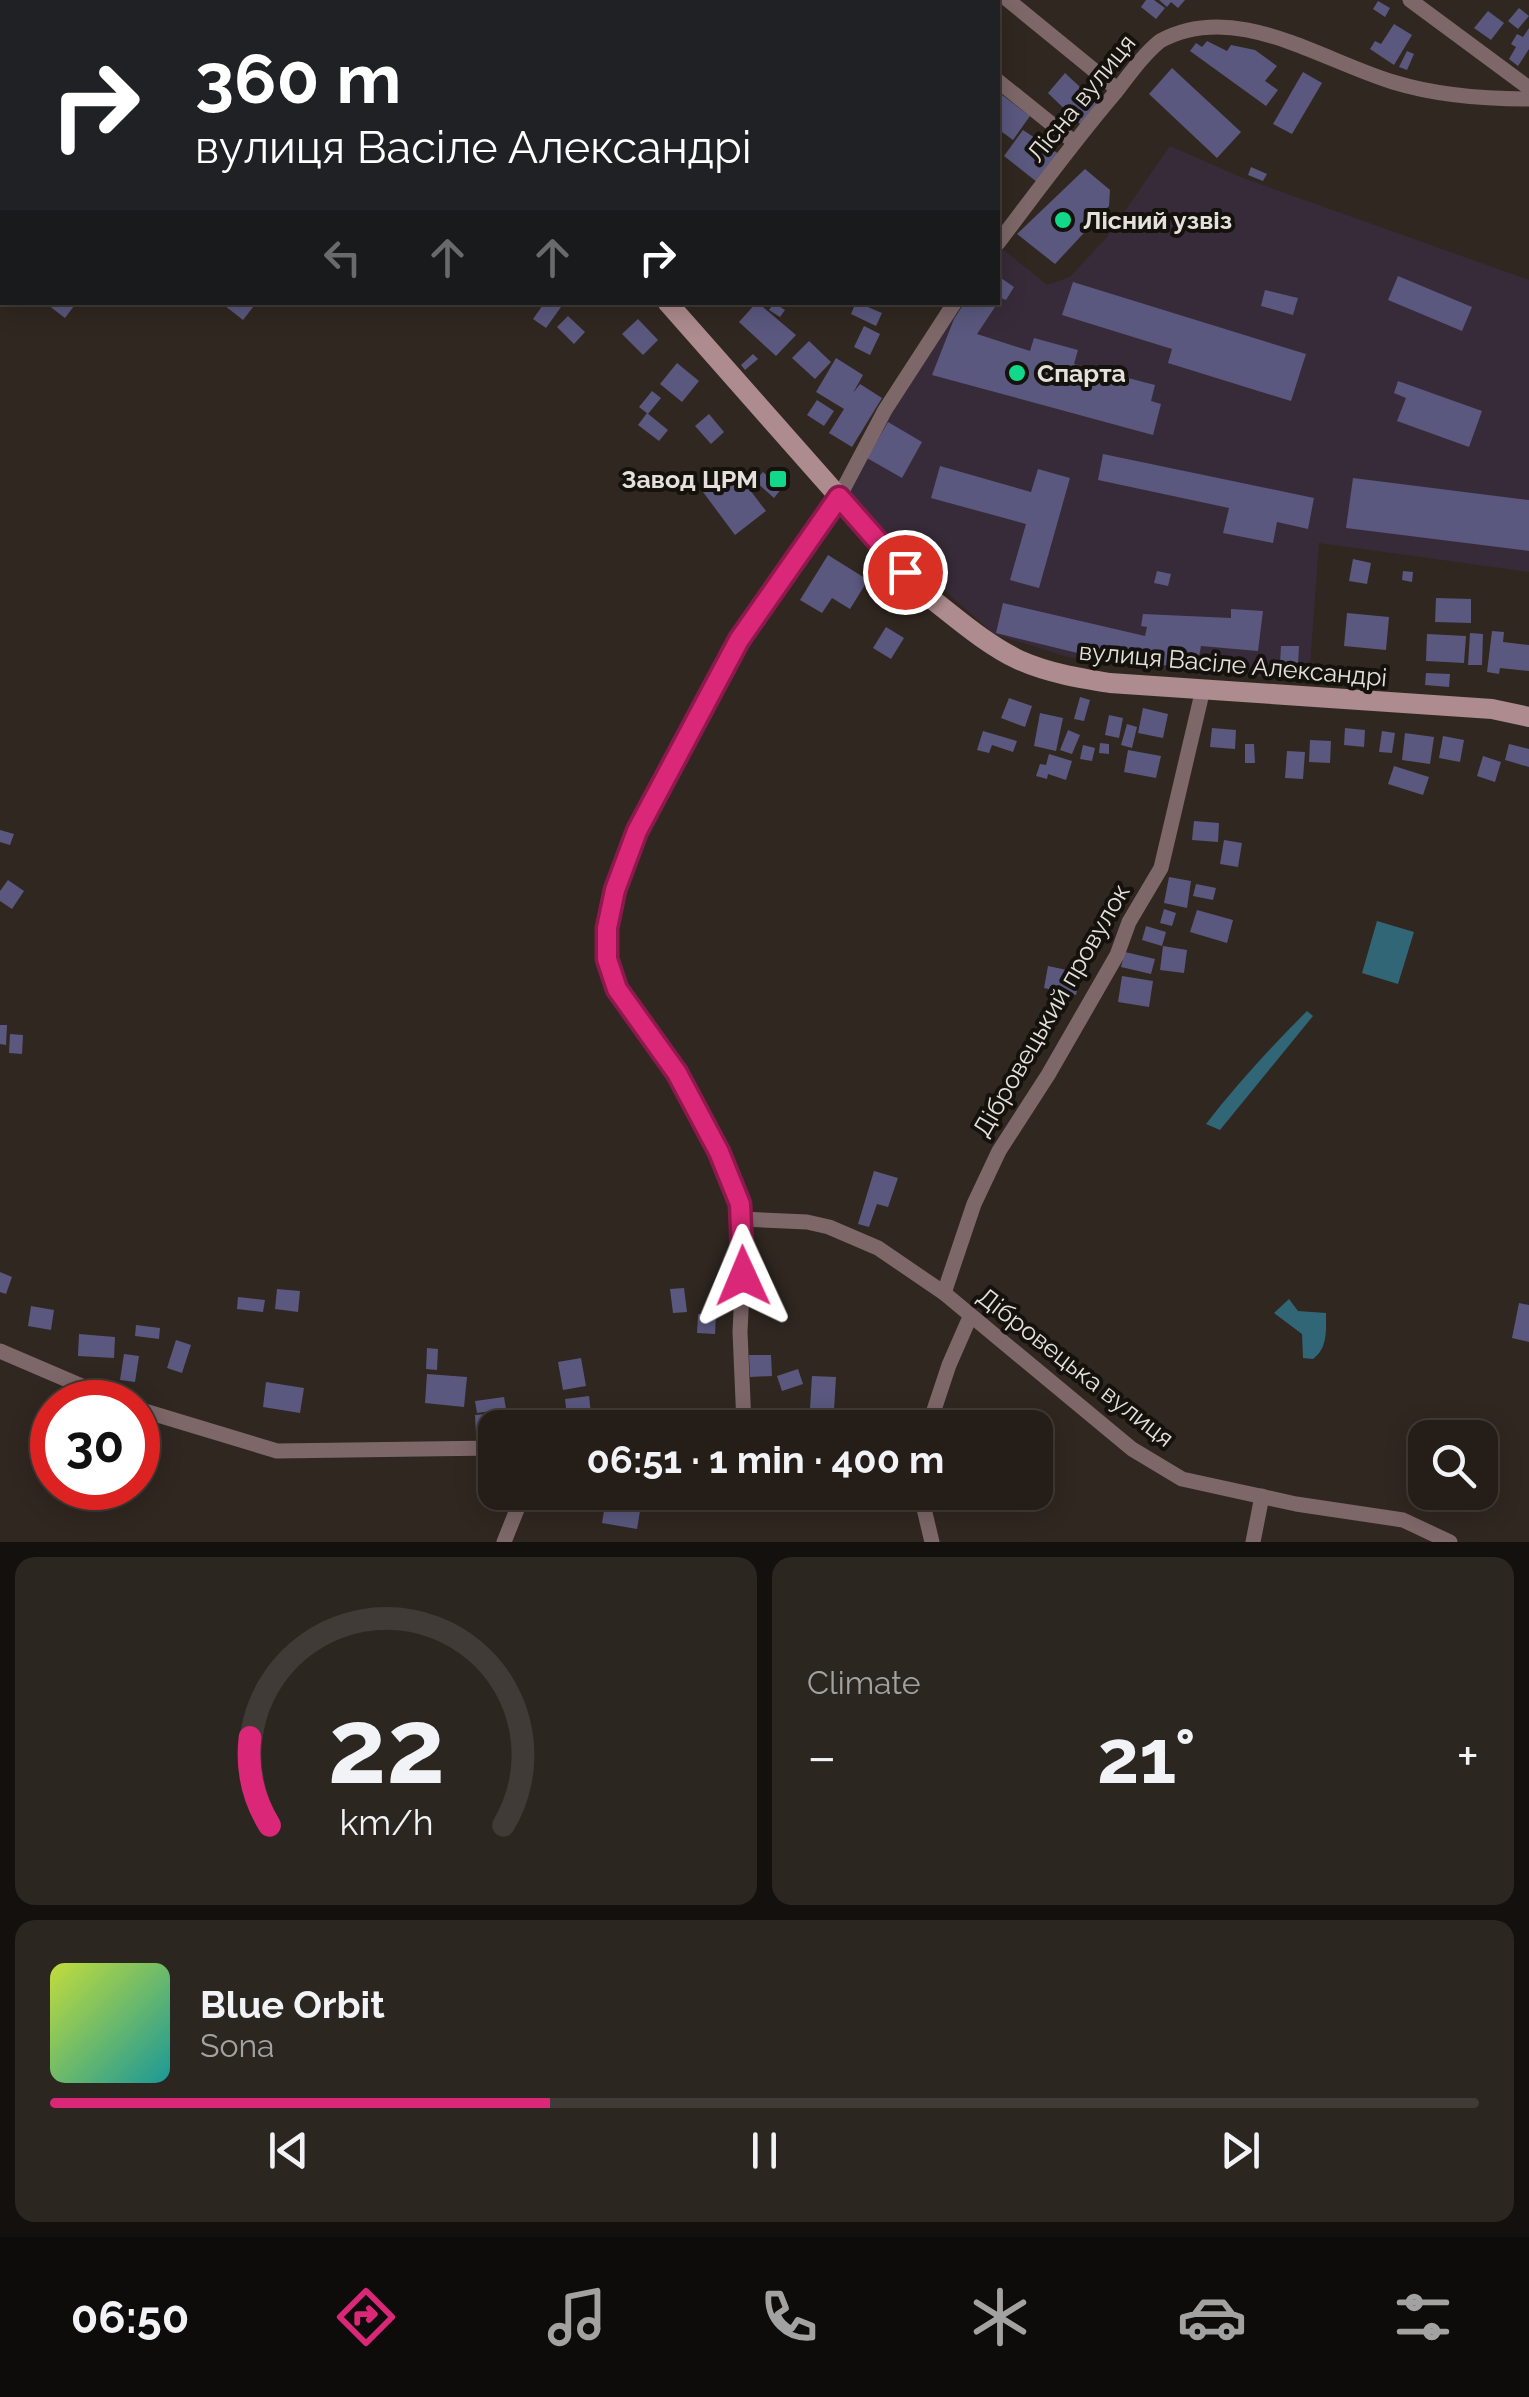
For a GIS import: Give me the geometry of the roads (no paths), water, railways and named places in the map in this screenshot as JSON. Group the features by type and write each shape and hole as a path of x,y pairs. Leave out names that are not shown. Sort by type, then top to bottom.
{"main road":[{"name":"вулиця Васіле Александрі","path":"670,305 924,593 1017,659 1061,675 1110,683 1492,709 1529,717"}],"street":[{"path":"1008,0 1117,89"},
{"path":"1410,0 1529,88"},
{"name":"Лісна вулиця","path":"1000,241 1133,69 1169,35 1200,21 1259,21 1354,69 1397,84 1455,94 1529,99"},
{"path":"1000,84 1074,142"},
{"path":"744,1410 740,1332 744,1248 740,1204 719,1152 677,1073 617,989 607,959 607,928 615,890 637,831 739,640 839,497 885,410 953,305"},
{"name":"Дібровецький провулок","path":"944,1293 974,1204 999,1151 1048,1076 1117,955 1129,922 1160,868 1203,689"},
{"name":"Дібровецька вулиця","path":"741,1219 807,1222 830,1227 878,1248 944,1293 1132,1449 1182,1479 1403,1520 1450,1542"},
{"path":"934,1410 970,1317"},
{"path":"0,1351 68,1380"},
{"path":"160,1416 277,1451 478,1448"},
{"path":"1253,1542 1262,1496"},
{"path":"504,1542 517,1510"},
{"path":"924,1510 932,1542"}],"water":[{"path":"1377,921 1414,932 1398,984 1362,973"},
{"path":"1307,1011 1313,1016 1220,1130 1206,1124 1255,1066"},
{"path":"1289,1299 1298,1311 1326,1313 1324,1344 1313,1359 1303,1358 1302,1334 1274,1313"}],"place":[{"name":"Лісний узвіз","path":"1063,220"},
{"name":"Спарта","path":"1017,373"},
{"name":"Завод ЦРМ","path":"778,479"}]}
